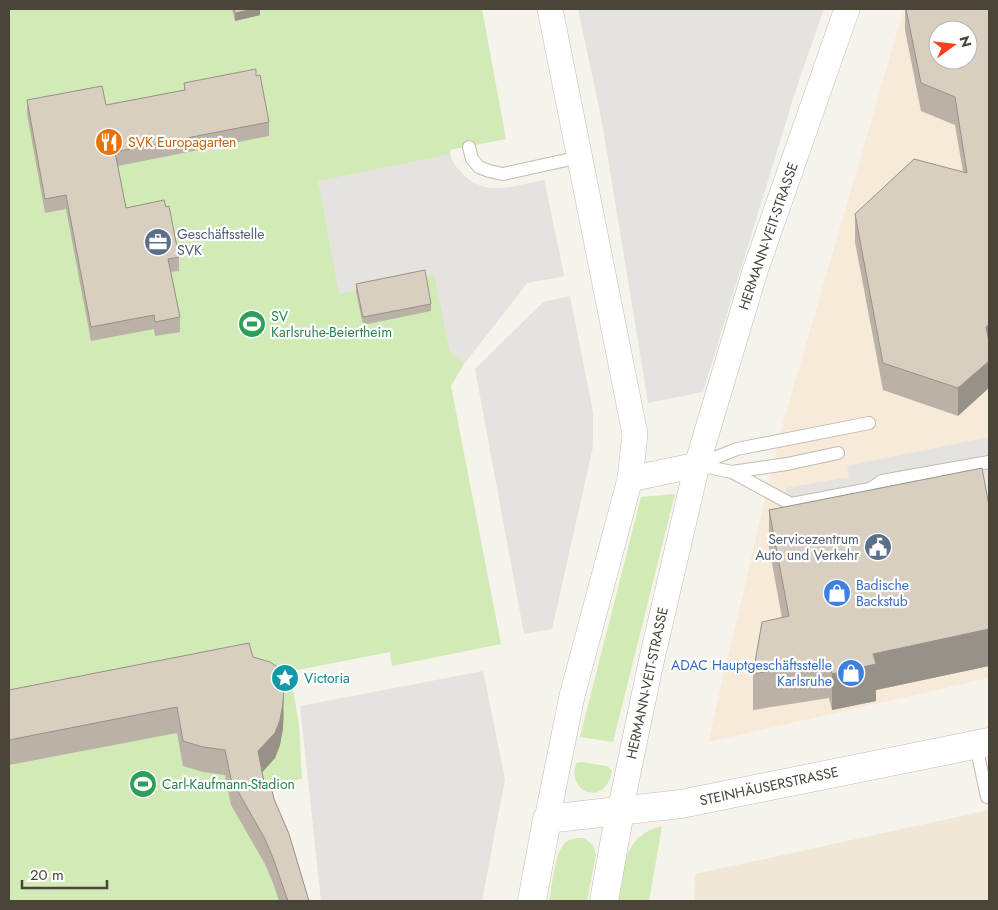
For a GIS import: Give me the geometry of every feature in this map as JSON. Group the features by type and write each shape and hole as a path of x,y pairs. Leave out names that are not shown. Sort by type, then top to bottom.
{"street":[{"path":"532,901 572,696 630,479 636,434 550,9"},
{"name":"HERMANN-VEIT-STRASSE","path":"604,901 620,811 650,667 697,465 755,272 848,9"},
{"path":"630,479 697,465"},
{"name":"STEINHÄUSERSTRASSE","path":"547,819 682,804 983,743"}],"lane":[{"path":"469,148 472,159 479,167 489,172 503,174 580,157"},
{"path":"697,465 737,450 869,423"},
{"path":"732,472 838,454"},
{"path":"697,465 732,472 790,504 870,489 882,481 989,462"},
{"path":"983,743 987,797"}],"shaded area":[{"path":"578,9 824,9 798,83 703,392 648,403 602,122"},
{"path":"905,9 989,9 989,678 708,742 783,423"},
{"path":"450,154 452,162 462,174 472,182 487,188 506,188 544,180 564,276 527,283 464,364 450,352 434,275 339,294 318,181"},
{"path":"570,296 593,412 593,447 552,629 524,634 475,369 543,302"},
{"path":"989,437 989,501 796,539 786,488 849,477 847,466"},
{"path":"483,671 505,779 482,901 321,901 300,706"},
{"path":"989,810 989,901 694,901 695,874"}],"green space":[{"name":"SV Karlsruhe-Beiertheim","path":"9,9 482,9 506,139 450,150 452,159 468,180 488,188 511,187 544,180 564,276 527,283 464,364 451,386 501,644 392,666 390,652 272,675 290,672 299,724 302,779 254,789 300,901 9,901"},
{"path":"675,494 613,742 580,737 641,497"},
{"path":"576,763 607,766 612,771 608,782 602,789 588,792 581,789 574,774"},
{"path":"662,826 649,901 618,901 624,865 633,845 649,830"},
{"path":"584,838 593,845 596,855 587,901 549,901 556,861 562,847 569,840"}],"building":[{"path":"234,9 254,9 235,13"},
{"path":"906,9 989,9 989,324 986,327 989,342 989,361 958,388 883,363 855,214 914,159 967,173 955,97 921,83"},
{"path":"256,69 256,76 260,75 269,122 115,152 126,208 164,200 166,207 169,206 179,257 168,259 180,317 155,322 154,315 91,327 66,195 45,199 27,100 102,86 106,105 185,90 184,83"},
{"path":"425,270 431,304 363,317 356,284"},
{"path":"982,468 989,506 989,629 873,654 876,664 832,674 829,661 753,674 762,622 789,616 769,510"},
{"path":"249,643 253,657 270,662 276,666 281,674 284,687 280,720 275,733 258,751 265,787 271,786 274,799 289,834 309,901 288,901 265,839 231,779 225,750 203,747 183,741 177,707 9,740 9,690"}],"place":[{"name":"SVK Europagarten","path":"109,142"},
{"name":"Geschäftsstelle SVK","path":"158,242"},
{"name":"SV Karlsruhe-Beiertheim","path":"252,324"},
{"name":"Servicezentrum Auto und Verkehr","path":"878,547"},
{"name":"Badische Backstub","path":"837,593"},
{"name":"ADAC Hauptgeschäftsstelle Karlsruhe","path":"851,673"},
{"name":"Victoria","path":"285,678"},
{"name":"Carl-Kaufmann-Stadion","path":"143,784"}]}
